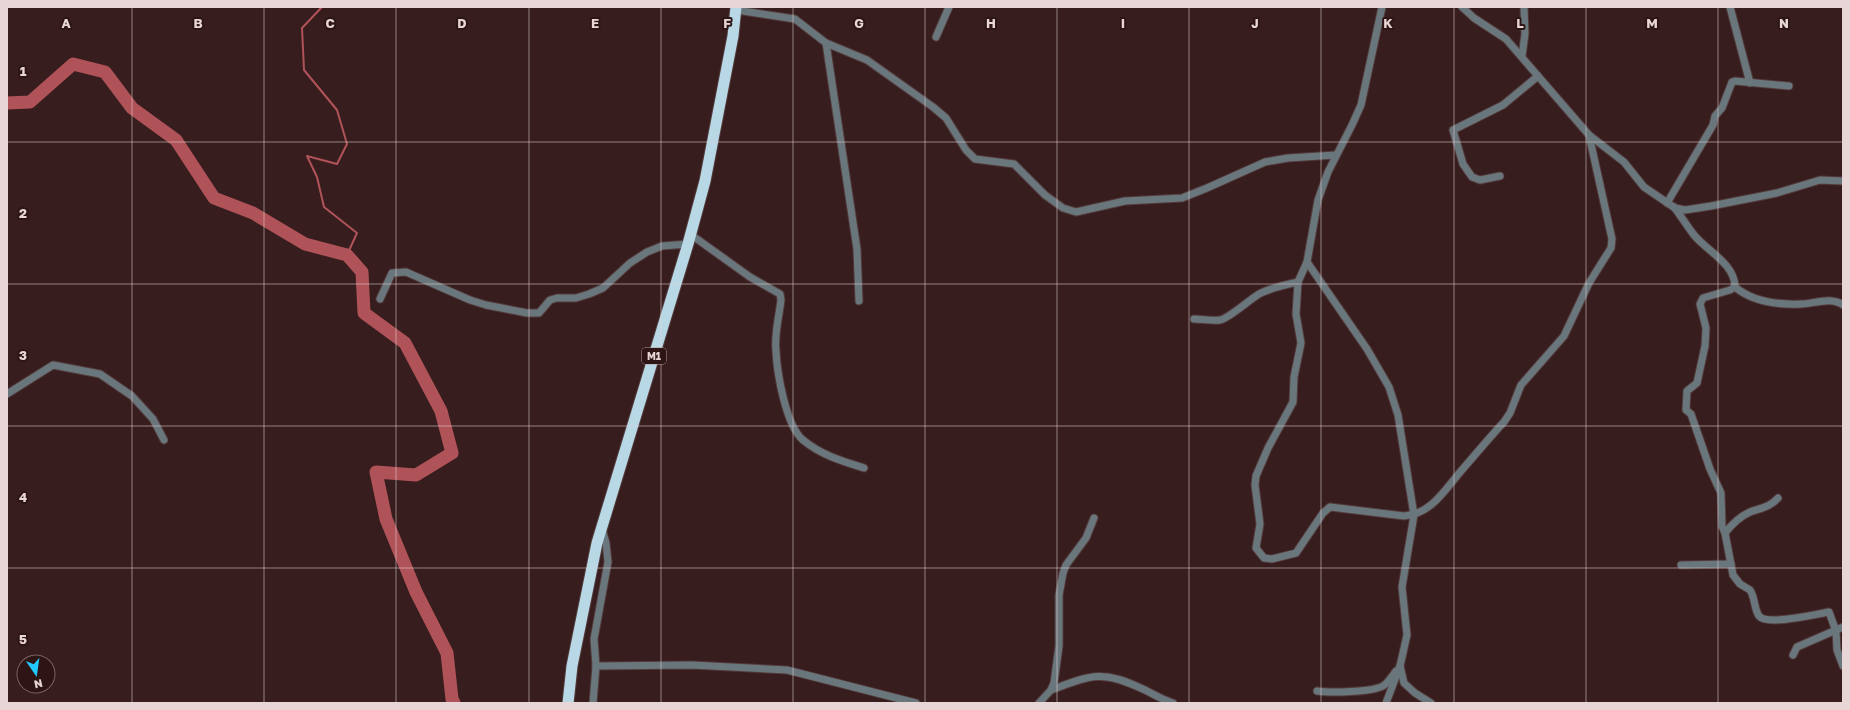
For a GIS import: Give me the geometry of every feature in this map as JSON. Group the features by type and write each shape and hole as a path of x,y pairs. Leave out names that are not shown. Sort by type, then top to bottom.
{"highway":[{"name":"M1","path":"568,703 572,666 583,609 602,529 705,181 731,43 736,8"}],"street":[{"path":"936,37 949,7"},
{"path":"1382,7 1360,105 1352,125 1328,172 1318,200 1306,262 1298,282 1296,314 1301,343 1294,377 1293,402 1268,448 1255,485 1260,524 1256,548 1264,558 1272,559 1296,553 1323,513 1330,507 1404,516 1414,515 1442,497 1460,472 1504,422 1510,413 1521,385 1564,336 1589,283 1611,248 1612,239 1589,135"},
{"path":"1462,7 1474,18 1506,39 1589,135 1624,162 1644,187 1680,210 1690,210 1777,193 1820,180 1843,181"},
{"path":"1522,56 1525,34 1524,7"},
{"path":"1730,7 1750,83"},
{"path":"736,8 795,19 826,43 867,60 946,118 966,150 975,159 1014,164 1045,195 1064,208 1076,212 1125,201 1182,198 1265,162 1288,158 1336,155"},
{"path":"826,43 857,249 859,301"},
{"path":"1500,176 1480,180 1472,177 1463,164 1453,130 1503,105 1538,76"},
{"path":"1667,203 1713,125 1714,116 1722,108 1732,82 1735,81 1789,86"},
{"path":"1674,207 1695,236 1726,265 1735,280 1736,287 1746,295 1762,300 1802,304 1825,300 1840,302 1843,305"},
{"path":"380,300 392,273 406,272 470,300 527,313 539,313 550,300 558,298 576,298 603,288 630,263 648,252 662,246 689,239 780,294 781,300 775,351 782,389 790,419 802,439 826,455 864,468"},
{"path":"1306,262 1367,350 1389,387 1398,415 1414,515 1402,587 1407,635 1400,666 1386,703"},
{"path":"1194,319 1220,320 1227,317 1241,305 1260,293 1298,282"},
{"path":"1736,287 1703,298 1700,304 1706,328 1705,346 1697,383 1687,391 1686,410 1691,414 1710,469 1721,493 1722,526 1736,579 1753,594 1760,617 1765,619 1784,620 1829,612 1836,631 1837,650 1843,666"},
{"path":"7,394 53,365 100,374 132,396 153,420 164,440"},
{"path":"1725,533 1738,519 1773,504 1778,498"},
{"path":"1039,703 1051,690 1054,683 1059,646 1059,595 1063,573 1066,565 1086,538 1094,518"},
{"path":"593,703 596,666 594,639 608,562 606,543 602,529"},
{"path":"1681,566 1731,564"},
{"path":"1792,655 1797,647 1843,627"},
{"path":"596,666 692,665 787,670 916,703"},
{"path":"1317,691 1357,691 1384,686 1400,666"},
{"path":"1400,666 1404,683 1415,693 1431,703"},
{"path":"1051,690 1084,677 1102,676 1123,680 1164,701 1173,703"}],"waterway":[{"path":"322,7 302,28 304,70 337,110 347,144 337,164 307,156 317,177 324,207 357,233 347,255"},
{"path":"7,103 30,102 73,64 105,72 132,108 176,140 214,198 253,213 305,244 347,255 362,272 364,313 405,343 441,411 452,453 416,475 376,472 386,519 416,592 447,653 452,699 454,703"}]}
